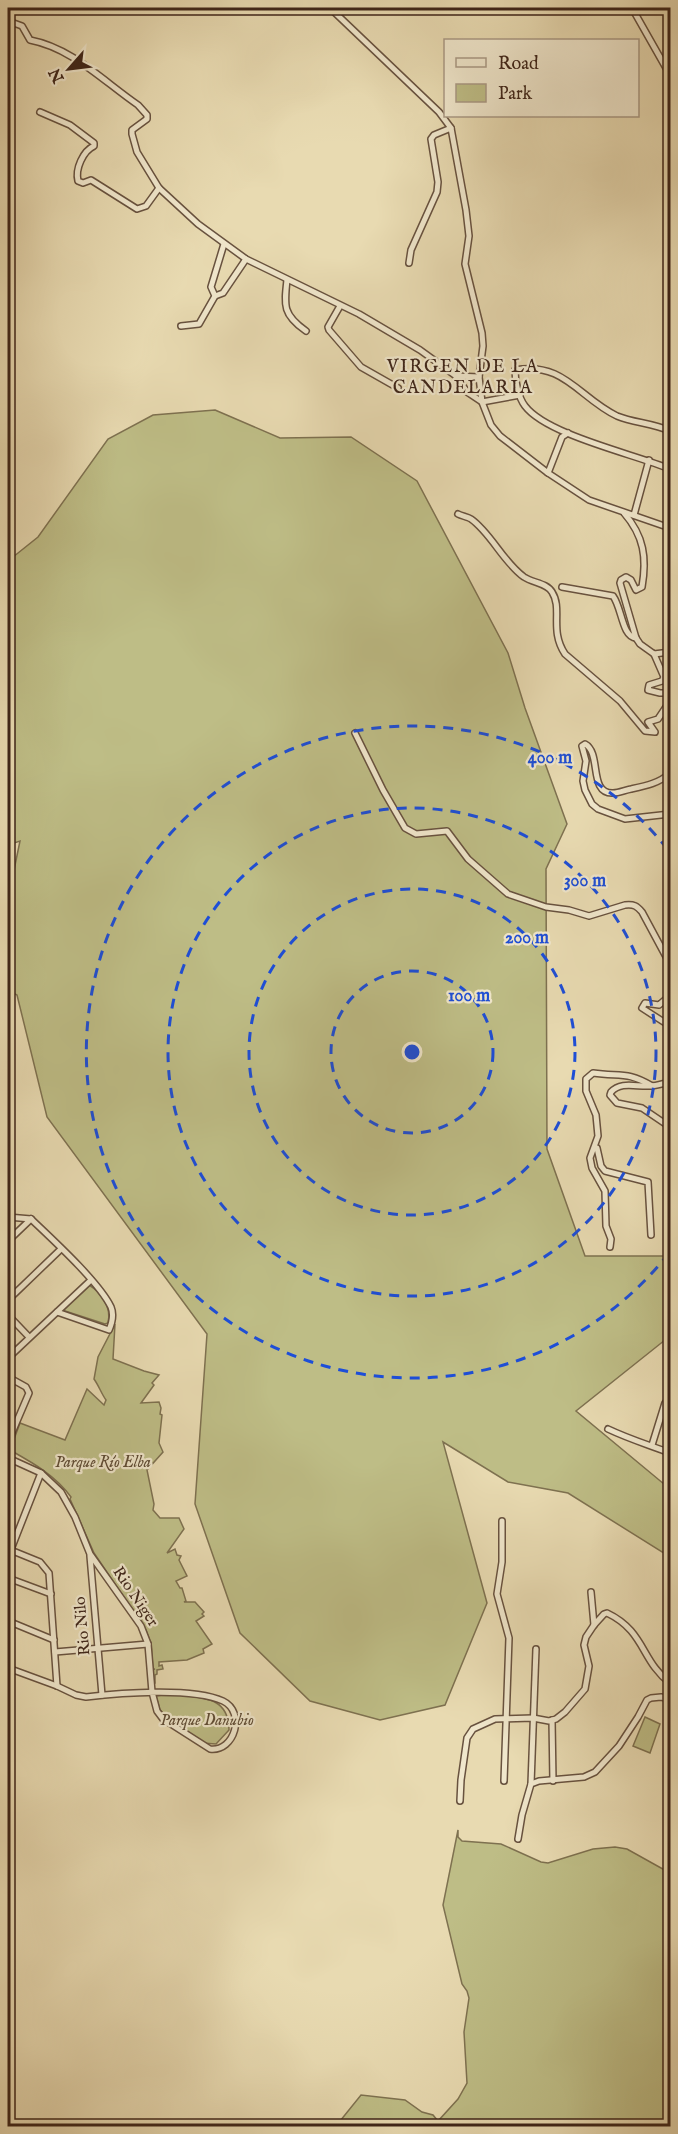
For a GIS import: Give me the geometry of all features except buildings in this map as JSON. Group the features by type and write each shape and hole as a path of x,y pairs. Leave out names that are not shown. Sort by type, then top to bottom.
{"street":[{"path":"330,8 439,112 451,128 468,226 465,264 482,333 483,346 478,377 482,402 491,425 500,436 548,473 589,500 670,528"},
{"path":"632,8 670,75"},
{"path":"8,21 22,26 30,40 46,43 68,54 138,105 147,115 147,121 132,130 132,134 137,152 159,188 224,244 246,259 360,314 410,344 456,376 467,392 482,402 520,396"},
{"path":"40,111 70,125 94,143 94,146 84,154 77,172 78,181 83,183 91,180 137,209 146,206 159,188"},
{"path":"410,262 411,250 430,210 438,182 431,139 434,135 451,128"},
{"path":"181,326 202,322 214,296 211,287 224,244"},
{"path":"214,296 223,293 246,259"},
{"path":"287,280 285,307 292,321 306,331"},
{"path":"340,306 328,327 329,330 361,367 398,388"},
{"path":"670,431 660,426 619,417 590,399 567,379 547,371 515,370 524,405 546,422 569,433 670,469"},
{"path":"456,376 478,377"},
{"path":"548,473 562,437 569,433"},
{"path":"634,515 649,460"},
{"path":"623,511 636,526 644,555 642,587 636,590 632,580 626,577 620,583 636,638 640,644 654,654 664,677 662,681 649,685 648,690 670,693"},
{"path":"458,514 471,519 511,566 527,579 547,587 552,592 557,604 555,628 558,644 585,673 631,712 645,731 655,732 648,722 656,721 670,701"},
{"path":"562,587 613,596 621,612 627,634 636,638"},
{"path":"654,654 670,652"},
{"path":"355,733 383,790 407,830 416,834 447,831 468,859 508,894 589,916 625,905 637,906 670,964"},
{"path":"670,773 643,787 614,793 607,792 598,784 591,749 585,744 582,746 586,761 583,781 592,804 625,819 670,814"},
{"path":"670,992 659,1005 645,1003 642,1008 670,1026"},
{"path":"610,1247 611,1239 606,1226 605,1191 592,1168 590,1158 598,1136 596,1115 585,1084 589,1074 626,1074 652,1086"},
{"path":"670,1082 652,1086 627,1085 610,1092 617,1102 642,1108 670,1127"},
{"path":"596,1143 598,1156 605,1171 648,1182 651,1235"},
{"path":"8,1216 31,1219 91,1280 110,1306 112,1312 109,1330 57,1312"},
{"path":"8,1241 31,1219"},
{"path":"8,1300 61,1249"},
{"path":"8,1358 91,1280"},
{"path":"8,1315 29,1337"},
{"path":"8,1377 26,1387 29,1393 8,1442"},
{"path":"652,1445 665,1403"},
{"path":"608,1429 636,1442 652,1445 670,1453"},
{"path":"8,1458 40,1473 55,1485 66,1499 90,1554"},
{"path":"8,1557 9,1549 40,1473"},
{"path":"502,1521 502,1562 497,1594 509,1638 504,1781"},
{"path":"9,1549 40,1562 46,1567 51,1581 57,1686"},
{"name":"Rio Niger","path":"90,1554 141,1626 148,1644 152,1692 154,1704 164,1719 204,1747 215,1750 229,1742 235,1731 234,1713 231,1707 222,1701 178,1693 152,1692"},
{"name":"Rio Nilo","path":"90,1554 102,1695"},
{"path":"8,1578 51,1594"},
{"path":"591,1592 594,1624"},
{"path":"460,1801 467,1738 473,1730 484,1722 495,1719 552,1720 565,1712 585,1689 589,1666 584,1645 586,1637 594,1624 607,1613 620,1619 638,1639 653,1665 670,1683"},
{"path":"8,1621 54,1640"},
{"path":"55,1652 148,1644"},
{"path":"518,1839 531,1784 536,1649"},
{"path":"8,1668 86,1697 152,1692"},
{"path":"531,1784 584,1777 595,1772 619,1746 647,1700 661,1697 670,1699"},
{"path":"552,1720 553,1780"}],"green space":[{"path":"215,410 280,438 351,437 417,481 508,653 525,708 567,824 546,869 547,1149 585,1256 670,1256 670,1336 576,1411 670,1489 670,1557 568,1493 508,1482 443,1442 487,1603 445,1705 380,1720 310,1701 240,1633 195,1504 207,1334 47,1117 17,995 13,993 8,998 8,899 20,841 8,845 8,561 38,537 108,439 153,415"},
{"path":"89,1285 98,1292 107,1306 108,1323 62,1310"},
{"name":"Parque Río Elba","path":"115,1324 113,1359 159,1375 141,1403 159,1402 162,1415 159,1443 163,1452 147,1470 154,1504 153,1510 160,1518 179,1518 184,1529 167,1553 175,1549 177,1555 181,1556 179,1560 187,1576 176,1581 182,1588 186,1601 184,1602 195,1602 204,1612 202,1614 204,1616 196,1621 212,1644 203,1649 204,1653 187,1660 159,1662 159,1666 162,1665 163,1669 157,1670 155,1683 153,1683 152,1670 155,1669 153,1669 151,1644 146,1630 94,1553 71,1497 51,1476 10,1450 20,1423 65,1440 87,1389 104,1405 106,1400 94,1379 98,1357"},
{"name":"Parque Danubio","path":"170,1694 201,1698 218,1704 228,1718 229,1730 216,1744 202,1743 160,1710 156,1696"},
{"path":"645,1717 660,1724 650,1753 633,1746"},
{"path":"458,1830 458,1837 462,1841 501,1844 548,1863 593,1849 615,1847 627,1849 670,1873 670,2126 336,2126 361,2095 405,2100 422,2112 433,2115 438,2121 458,2099 467,2083 464,2032 469,1998 462,1984 443,1905"}],"district":[{"name":"VIRGEN DE LA CANDELARIA","path":"463,377"}]}
